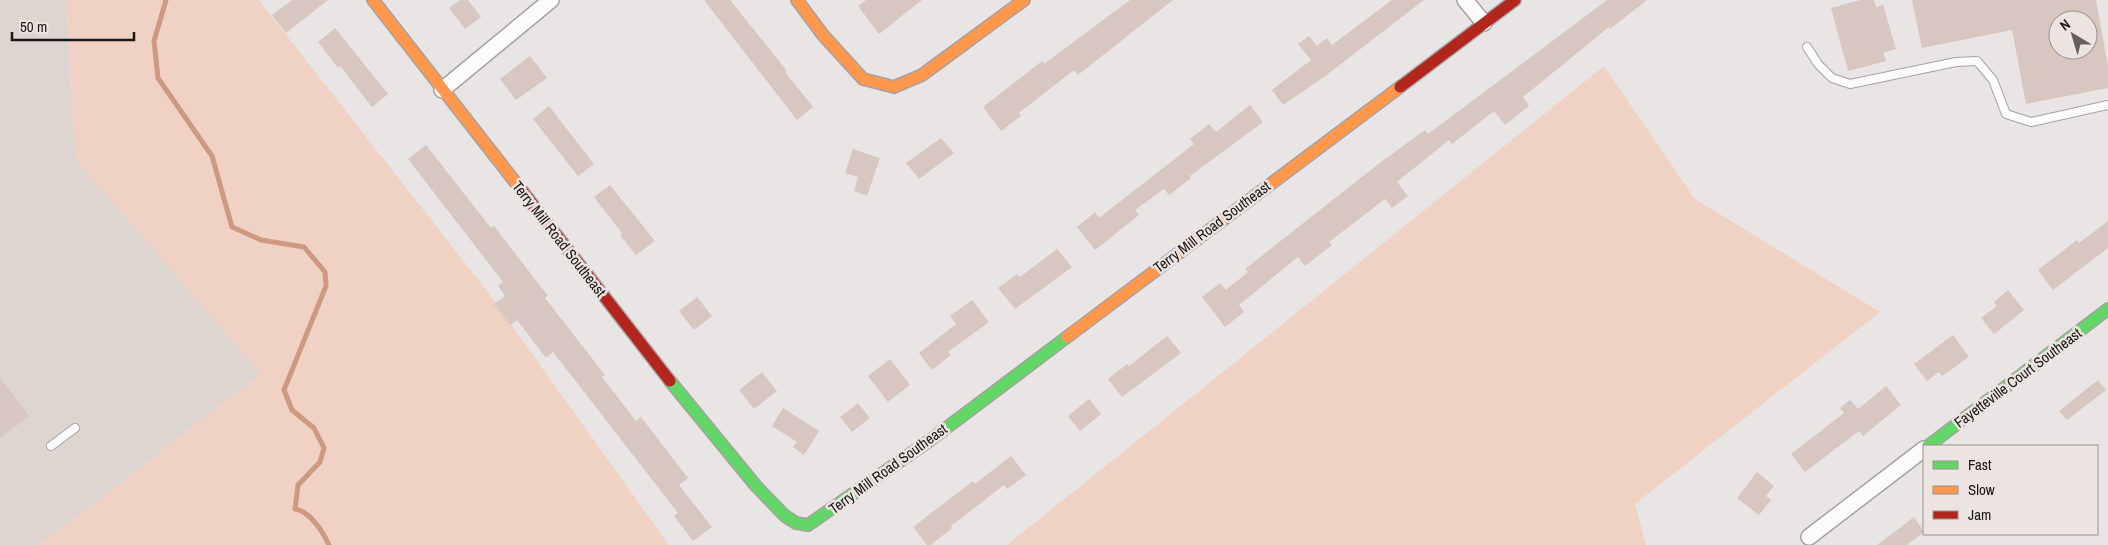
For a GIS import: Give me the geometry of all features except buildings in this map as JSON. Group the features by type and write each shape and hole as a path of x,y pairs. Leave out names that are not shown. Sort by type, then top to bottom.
{"street":[{"name":"Terry Mill Road Southeast","path":"373,0 686,401 756,486 785,516 796,524 808,525 928,441 1515,0"},
{"path":"442,90 552,0"},
{"path":"797,0 823,35 863,79 894,87 922,75 1024,0"},
{"path":"1465,0 1484,23"},
{"name":"Fayetteville Court Southeast","path":"1929,445 2108,309"},
{"path":"1809,536 1923,450"}],"lane":[{"path":"1807,47 1818,64 1832,78 1850,84 1956,62 1977,61 1993,80 2006,114 2031,122 2108,105"},
{"path":"51,446 75,428"}],"shaded area":[{"path":"0,0 66,0 76,159 261,374 40,545 0,545"},
{"path":"66,0 259,0 487,291 669,545 40,545 261,374 76,159"},
{"path":"1604,66 1695,199 1880,312 1635,504 1646,545 1007,545"}],"waterway":[{"path":"166,0 154,41 158,78 212,156 232,227 261,240 304,247 325,272 326,286 284,390 292,410 314,428 324,448 320,462 298,485 295,509 311,518 320,528 329,545"}],"traffic: fast":[{"path":"1929,445 2108,309"},
{"path":"670,381 756,486 785,516 796,523 808,525 929,441 1067,337"}],"traffic: slow":[{"path":"373,0 523,192"},
{"path":"797,0 823,35 863,79 894,87 922,75 1024,0"},
{"path":"1067,337 1400,87"}],"traffic: jam":[{"path":"1400,87 1515,0"},
{"path":"523,192 670,381"}]}
